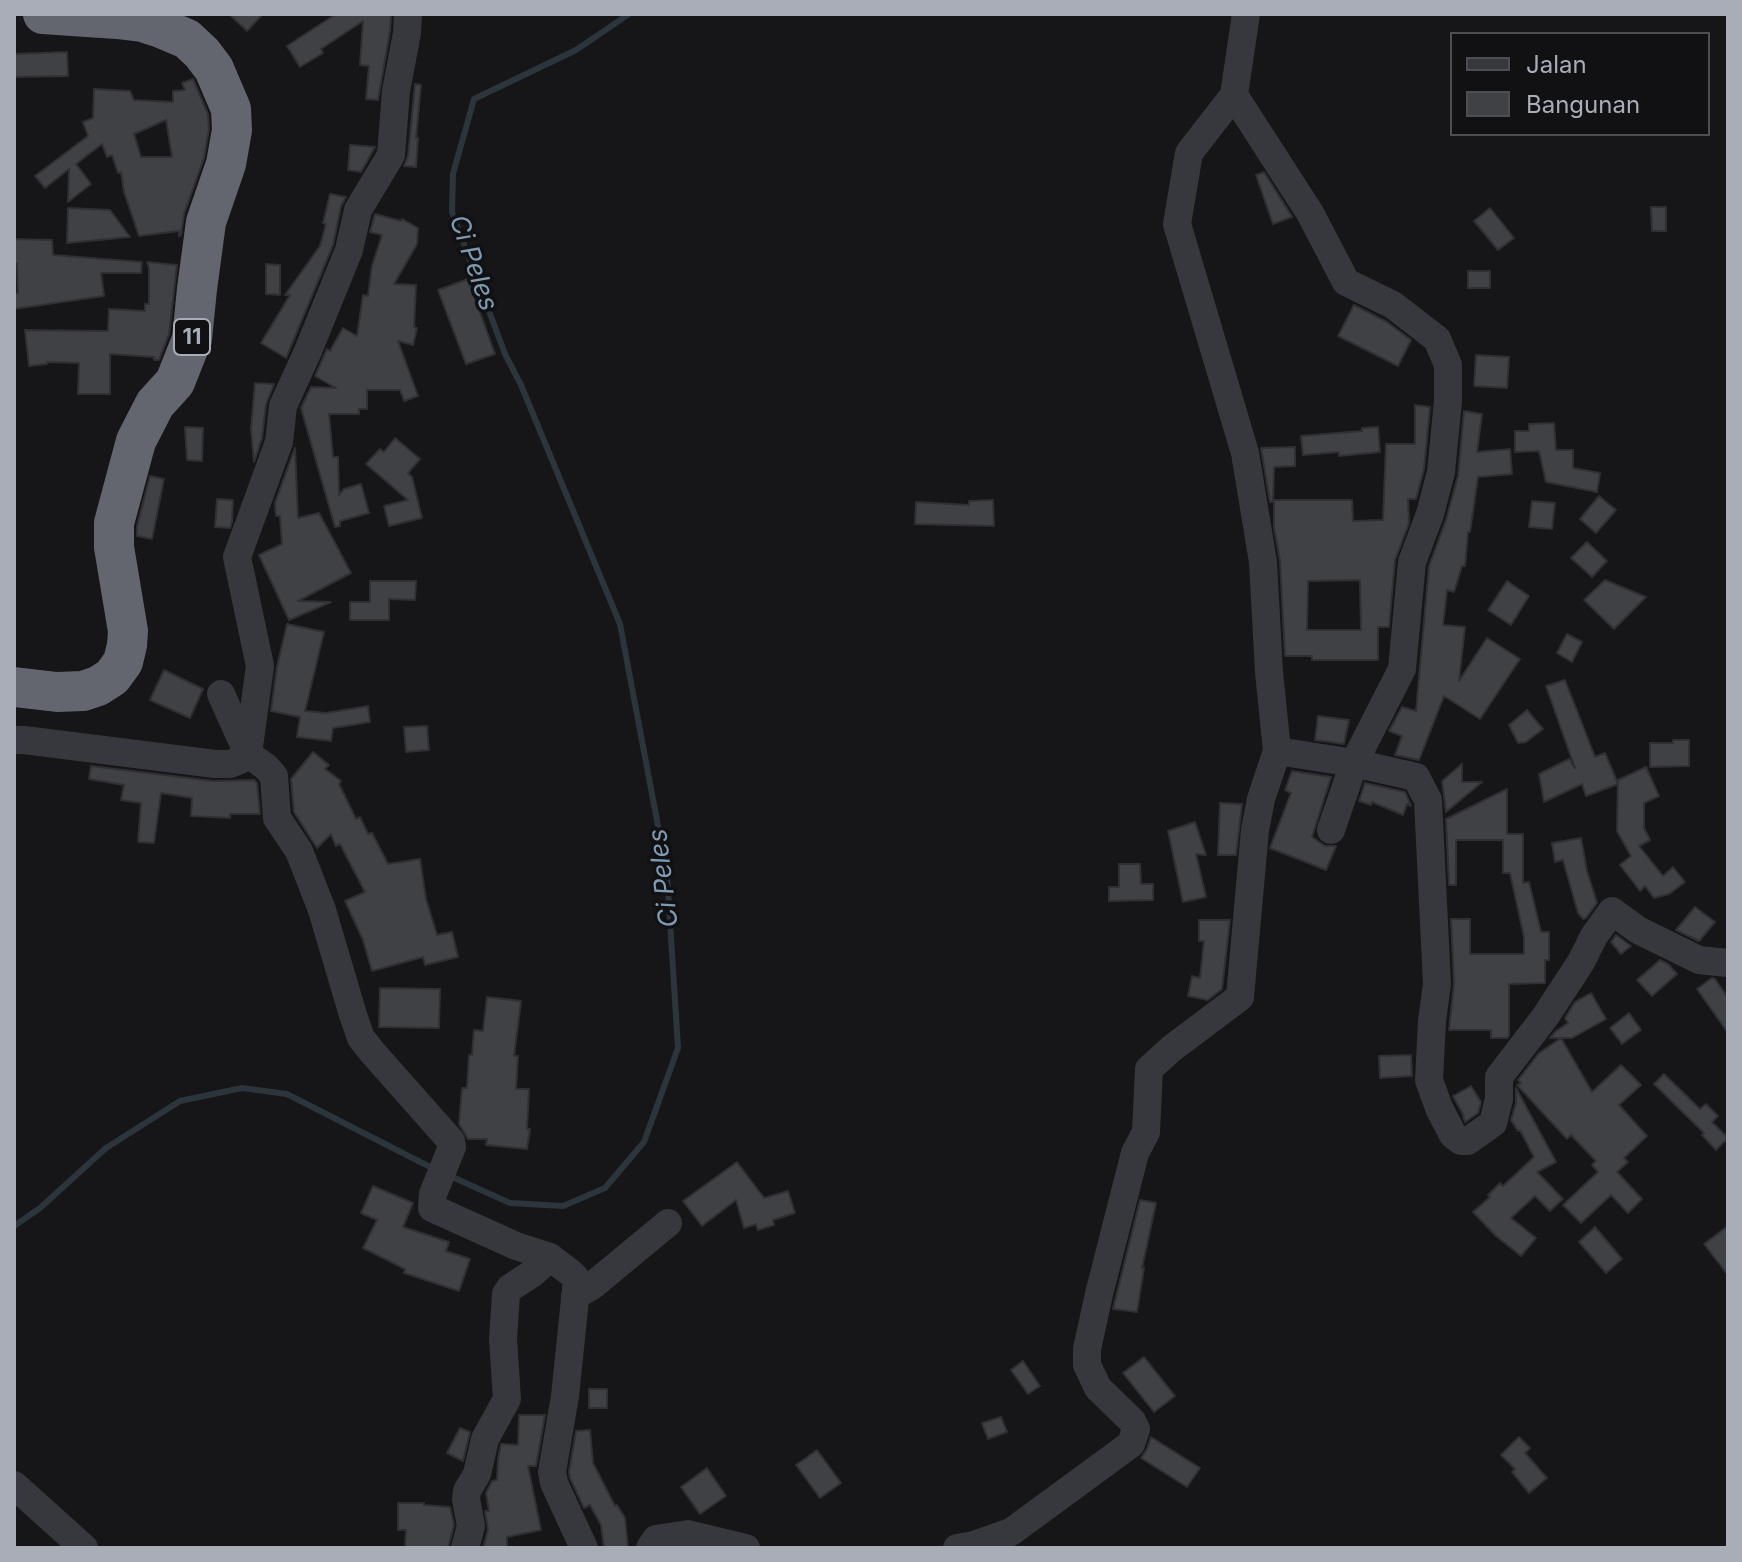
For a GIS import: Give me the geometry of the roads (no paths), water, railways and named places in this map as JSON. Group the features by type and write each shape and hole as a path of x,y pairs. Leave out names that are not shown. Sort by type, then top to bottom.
{"highway":[{"name":"11","path":"14,687 57,692 83,691 112,677 123,662 128,631 114,547 114,523 136,441 155,404 175,382 192,339 206,222 226,164 232,130 231,109 214,69 187,39 142,22 43,14"}],"street":[{"path":"14,740 215,764 230,764 248,754 260,666 237,557 279,442 283,406 349,250 358,210 391,155 396,91 408,14"},
{"path":"957,1548 996,1538 1024,1524 1131,1444 1135,1437 1136,1429 1132,1421 1098,1388 1091,1376 1087,1349 1135,1153 1146,1132 1149,1069 1240,997 1255,830 1261,799 1277,751 1263,562 1245,453 1177,224 1189,153 1234,95 1246,14"},
{"path":"1234,95 1310,213 1346,282 1393,305 1437,339 1448,365 1441,472 1430,514 1412,562 1402,669 1354,763 1331,830"},
{"path":"221,694 248,754 274,776 277,818 299,851 322,910 361,1038 449,1138 452,1147 433,1194 431,1203 434,1209 516,1246 550,1257 577,1280 565,1396 552,1472 554,1483 584,1548"},
{"path":"1277,751 1416,777 1428,800 1437,984 1429,1080 1453,1135 1461,1141 1468,1141 1493,1123 1499,1099 1499,1077 1545,1017 1612,911 1638,930 1699,960 1728,963"},
{"path":"575,1296 592,1286 668,1223"},
{"path":"465,1548 471,1526 467,1491 477,1474 485,1439 507,1399 503,1339 506,1294 550,1257"},
{"path":"14,1485 84,1548"},
{"path":"650,1548 656,1539 688,1534 746,1548"}],"waterway":[{"name":"Ci Peles","path":"450,1176 510,1203 563,1206 605,1188 644,1142 678,1048 667,874 620,624 521,385 505,354 452,212 453,174 474,99 576,50 629,14"},
{"name":"Ci Peles","path":"14,1226 40,1208 106,1148 180,1101 242,1088 287,1094 436,1170"}]}
